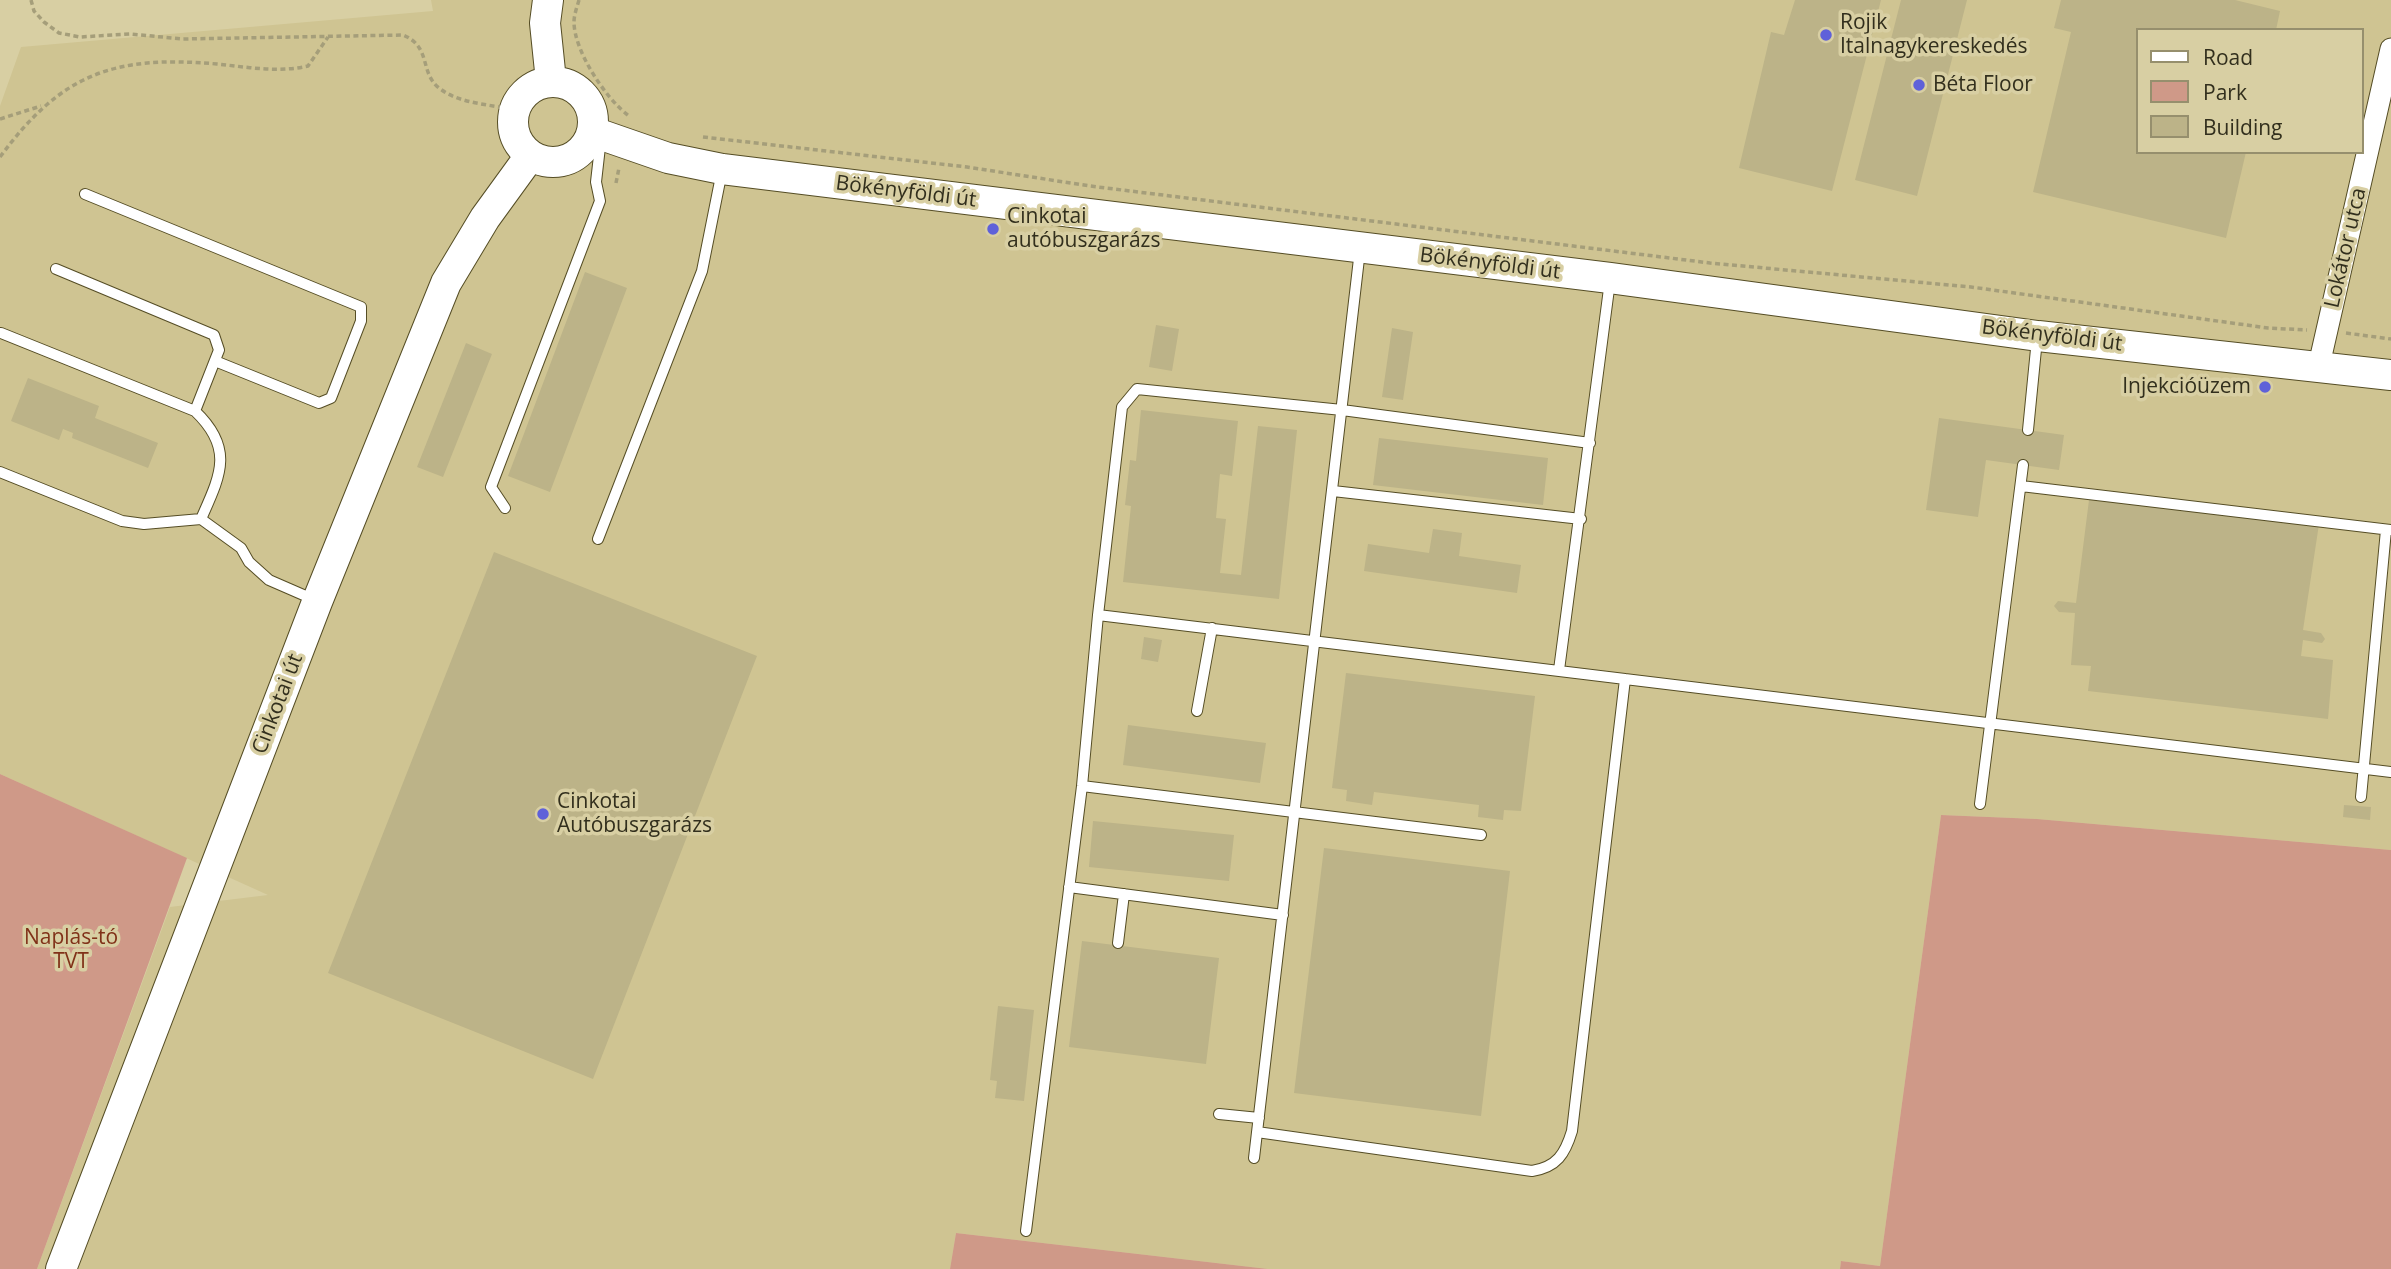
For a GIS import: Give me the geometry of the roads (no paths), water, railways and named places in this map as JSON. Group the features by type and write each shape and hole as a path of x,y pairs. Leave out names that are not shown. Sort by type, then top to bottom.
{"street":[{"path":"548,0 545,23 551,81"},
{"name":"Lokátor utca","path":"2319,365 2391,49"},
{"path":"551,81 570,84 585,96 593,113 597,133 584,149 568,160 548,163 530,156 514,135 514,110 522,95 535,85 551,81"},
{"name":"Bökényföldi út","path":"597,133 668,158 722,169 1610,278 2038,336 2391,375"},
{"name":"Cinkotai út","path":"61,1269 317,601 446,283 485,218 530,156"}],"lane":[{"path":"505,508 491,487 600,201 596,182 597,133"},
{"path":"598,539 702,271 722,169"},
{"path":"85,194 361,307 361,321 331,398 319,402 215,361"},
{"path":"1254,1158 1360,248"},
{"path":"56,270 214,335 219,350 195,411"},
{"path":"1559,670 1581,519 1610,278"},
{"path":"1,333 195,411 212,427 220,455 220,475 201,519"},
{"path":"2028,430 2038,336"},
{"path":"1026,1231 1082,786 1098,614 1122,407 1130,394 1143,388 1342,410 1590,443"},
{"path":"1980,804 2023,466"},
{"path":"0,472 122,522 144,524 201,519 241,548 249,562 269,580 317,601"},
{"path":"2021,486 2389,530 2361,797"},
{"path":"1333,491 1581,519"},
{"path":"1098,614 2391,772"},
{"path":"1197,711 1212,628"},
{"path":"1257,1132 1532,1171 1547,1168 1559,1160 1572,1131 1625,679"},
{"path":"1082,786 1481,835"},
{"path":"1069,887 1283,915"},
{"path":"1118,943 1124,894"},
{"path":"1219,1114 1259,1118"}],"place":[{"name":"Rojik Italnagykereskedés","path":"1826,35"},
{"name":"Béta Floor","path":"1919,85"},
{"name":"Cinkotai autóbuszgarázs","path":"993,229"},
{"name":"Injekcióüzem","path":"2265,387"},
{"name":"Cinkotai Autóbuszgarázs","path":"543,814"}],"park label":[{"name":"Naplás-tó TVT","path":"71,950"}]}
